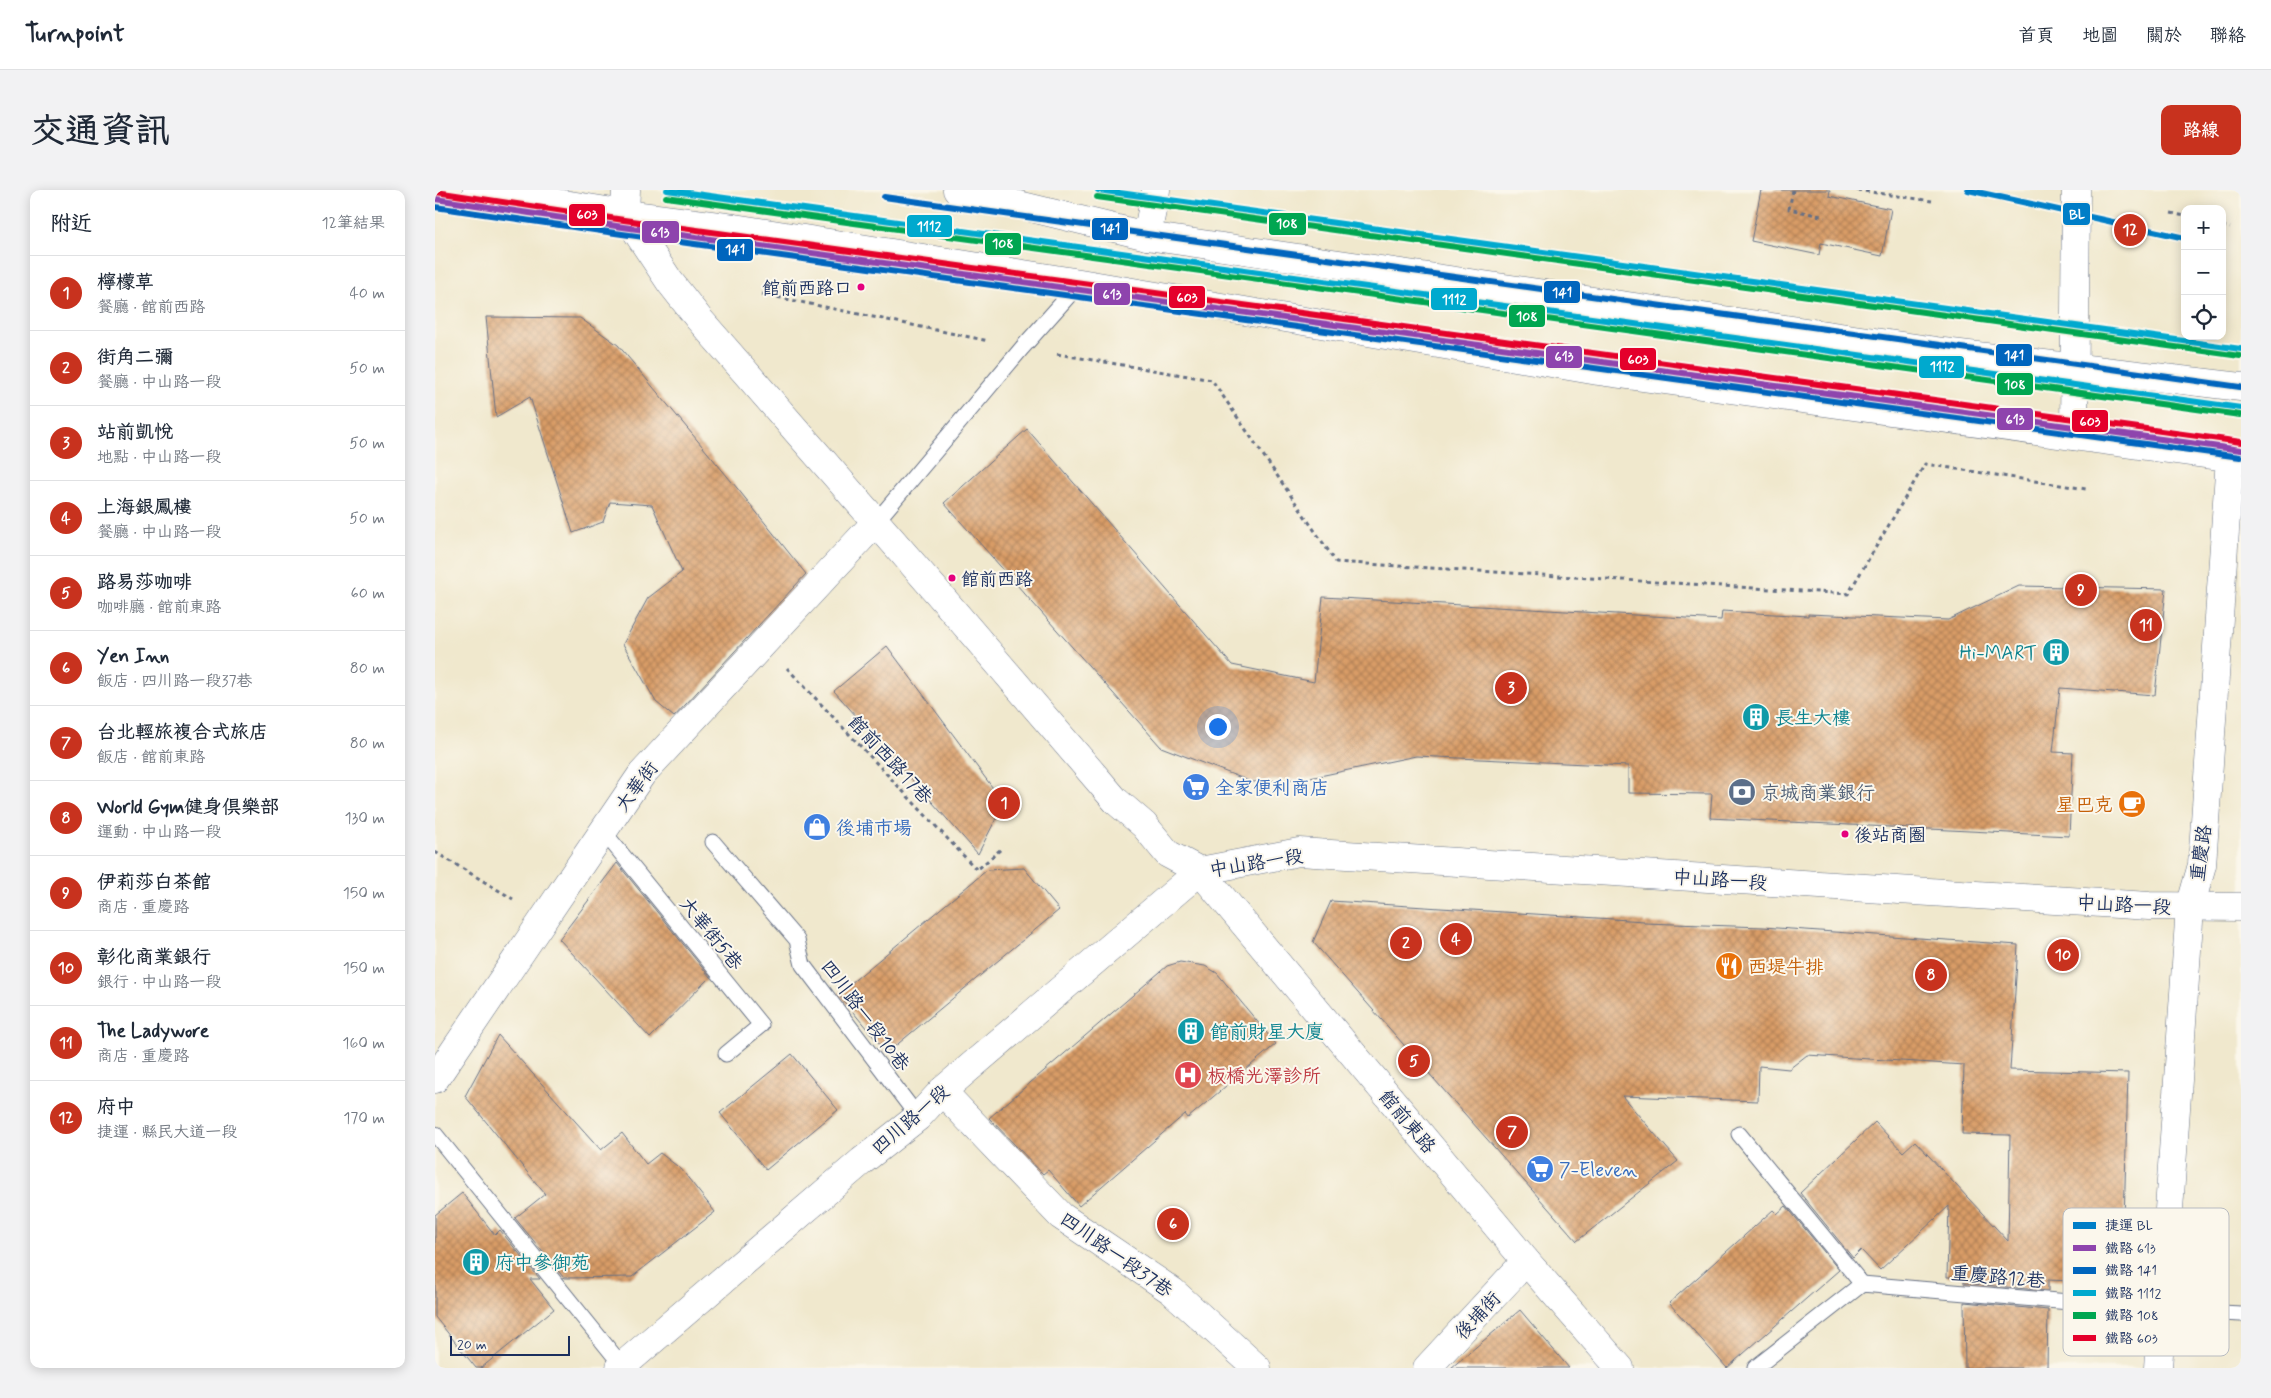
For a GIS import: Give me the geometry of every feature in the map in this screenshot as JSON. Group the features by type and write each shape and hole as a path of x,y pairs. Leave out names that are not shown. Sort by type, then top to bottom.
{"main road":[{"path":"477,190 626,202 735,228 1598,371 2236,458"},
{"path":"957,190 1147,236 1933,351 2241,387"},
{"path":"1147,236 1156,190"},
{"path":"2074,436 2076,190"},
{"path":"626,202 670,282 699,319 1116,801 1144,825 1168,854 1200,871"},
{"name":"重慶路","path":"2168,1208 2190,907 2202,865 2236,458"},
{"name":"大華街","path":"435,1079 642,774 875,523"},
{"name":"中山路一段","path":"1200,871 1299,852 2149,906 2241,907"},
{"name":"四川路一段","path":"622,1367 862,1161 918,1117 941,1091 1200,871"},
{"name":"館前東路","path":"1200,871 1526,1261 1620,1368"},
{"name":"四川路一段37巷","path":"941,1091 1061,1216 1172,1292 1257,1368"},
{"name":"後埔街","path":"1427,1368 1526,1261"}],"lane":[{"path":"875,523 1022,348 1080,284"},
{"name":"大華街5巷","path":"603,831 761,1025 726,1054"},
{"name":"四川路一段10巷","path":"713,842 797,940 803,965 918,1117"},
{"path":"435,1134 622,1367"},
{"path":"1739,1134 1862,1284 1755,1368"},
{"name":"重慶路12巷","path":"1862,1284 2063,1301"}],"path":[{"path":"1793,190 1789,209 1825,217"},
{"path":"1857,190 1932,201"},
{"path":"2171,213 2181,215"},
{"path":"762,294 1022,348 1212,380 1336,562 1848,594 1925,464 2087,489"},
{"name":"館前西路17巷","path":"762,643 977,870 1001,849"},
{"path":"435,852 545,918"}],"building":[{"path":"1761,190 1830,190 1829,196 1891,209 1882,256 1821,243 1819,255 1751,241"},
{"path":"486,317 580,318 618,345 806,574 674,717 656,702 623,644 648,598 682,572 652,505 610,502 603,522 573,533 530,397 496,417"},
{"path":"1027,429 1232,665 1314,682 1323,597 1721,620 1722,611 1808,616 1808,614 1948,620 2019,586 2166,589 2155,695 2060,688 2053,752 2073,753 2069,836 1710,818 1712,794 1628,793 1628,766 1416,756 1310,778 1252,782 1161,747 944,503"},
{"path":"887,646 1004,803 978,854 834,691"},
{"path":"617,863 710,977 650,1038 559,939"},
{"path":"1024,868 1059,910 887,1053 838,994 987,870"},
{"path":"1331,901 1644,921 1644,923 1763,927 2018,945 2010,1070 2128,1073 2124,1208 2063,1208 2063,1281 2048,1280 2048,1291 1964,1283 1964,1277 1947,1277 1949,1206 1880,1270 1861,1250 1853,1258 1800,1193 1875,1122 1903,1152 1915,1141 2008,1241 2010,1135 1962,1134 1964,1065 1807,1055 1789,1069 1759,1066 1758,1101 1622,1096 1678,1161 1577,1241 1313,942"},
{"path":"1180,962 1205,966 1217,973 1276,1044 1188,1118 1185,1114 1079,1206 1048,1170 1043,1174 989,1118 1167,966"},
{"path":"498,1035 601,1150 622,1133 646,1164 660,1153 681,1169 715,1212 632,1277 564,1278 515,1218 545,1194 465,1096"},
{"path":"792,1054 838,1110 766,1170 720,1113"},
{"name":"府中參御苑","path":"462,1193 495,1235 500,1230 540,1279 530,1279 554,1309 481,1368 476,1368 435,1317 435,1215"},
{"path":"1786,1206 1839,1270 1727,1368 1669,1303 1773,1210 1777,1214"},
{"path":"1964,1302 2048,1310 2047,1368 1965,1368"},
{"path":"1520,1310 1569,1368 1451,1368"}],"metro line":[{"name":"BL","path":"1968,190 2181,237"}],"rail line":[{"name":"1112","path":"667,190 2241,408"},
{"name":"1112","path":"1098,190 2241,349"},
{"name":"603","path":"436,192 624,220 2241,442"},
{"name":"108","path":"666,197 2240,415"},
{"name":"141","path":"884,197 2240,387"},
{"name":"108","path":"1097,197 2240,356"},
{"name":"613","path":"435,199 623,227 2241,450"},
{"name":"141","path":"435,207 2240,457"}],"place":[{"name":"府中","path":"2130,230"},
{"name":"館前西路口","path":"861,287"},
{"name":"館前西路","path":"952,578"},
{"name":"伊莉莎白茶館","path":"2081,590"},
{"name":"The Ladywore","path":"2146,625"},
{"name":"Hi-MART","path":"2056,652"},
{"name":"站前凱悅","path":"1511,688"},
{"name":"長生大樓","path":"1756,717"},
{"name":"全家便利商店","path":"1196,787"},
{"name":"京城商業銀行","path":"1742,792"},
{"name":"檸檬草","path":"1004,803"},
{"name":"星巴克","path":"2132,804"},
{"name":"後埔市場","path":"817,827"},
{"name":"後站商圈","path":"1845,834"},
{"name":"上海銀鳳樓","path":"1456,939"},
{"name":"街角二彌","path":"1406,943"},
{"name":"彰化商業銀行","path":"2063,955"},
{"name":"西堤牛排","path":"1729,966"},
{"name":"World Gym健身俱樂部","path":"1931,975"},
{"name":"館前財星大廈","path":"1191,1031"},
{"name":"路易莎咖啡","path":"1414,1061"},
{"name":"板橋光澤診所","path":"1188,1075"},
{"name":"台北輕旅複合式旅店","path":"1512,1132"},
{"name":"7-Eleven","path":"1540,1169"},
{"name":"Yen Inn","path":"1173,1224"},
{"name":"府中參御苑","path":"476,1262"}]}
